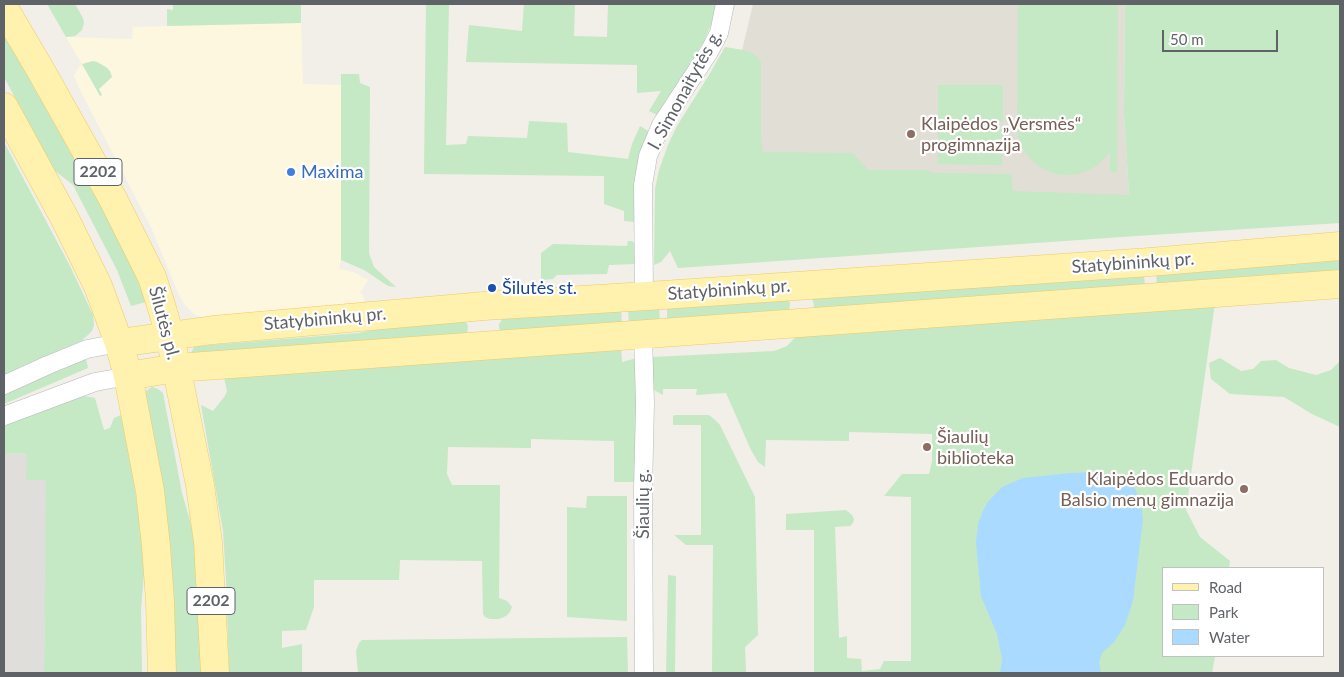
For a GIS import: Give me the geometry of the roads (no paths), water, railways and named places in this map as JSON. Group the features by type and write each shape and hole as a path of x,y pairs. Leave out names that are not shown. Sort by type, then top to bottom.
{"main road":[{"name":"Šilutės pl.","path":"4,8 113,199 152,277 170,336 200,484 206,528 215,673"},
{"name":"2202","path":"4,107 64,217 98,286 119,343 128,376 150,491 160,601 162,673"},
{"name":"Statybininkų pr.","path":"119,343 213,330 484,306 1150,262 1340,246"},
{"name":"Statybininkų pr.","path":"128,376 176,368 1340,284"},
{"path":"798,286 804,292 808,303 807,313 800,323"},
{"path":"484,306 476,316 474,327 477,337 486,346"}],"street":[{"name":"I. Simonaitytės g.","path":"644,296 643,185 648,156 661,125 710,52 719,33 725,4"},
{"name":"Šiaulių g.","path":"643,334 645,404 643,489 644,673"},
{"path":"4,384 48,364 87,350 119,343"},
{"path":"4,416 95,382 128,376"}],"water":[{"path":"1096,472 1118,477 1133,485 1140,499 1143,519 1133,601 1125,625 1114,642 1102,653 1099,662 1101,673 1000,673 1002,659 997,634 981,596 976,542 978,524 983,511 987,503 1002,487 1023,478"}],"place":[{"name":"Klaipėdos „Versmės“ progimnazija","path":"911,134"},
{"name":"Maxima","path":"291,172"},
{"name":"Šilutės st.","path":"492,288"},
{"name":"Šiaulių biblioteka","path":"927,447"},
{"name":"Klaipėdos Eduardo Balsio menų gimnazija","path":"1244,489"}]}
